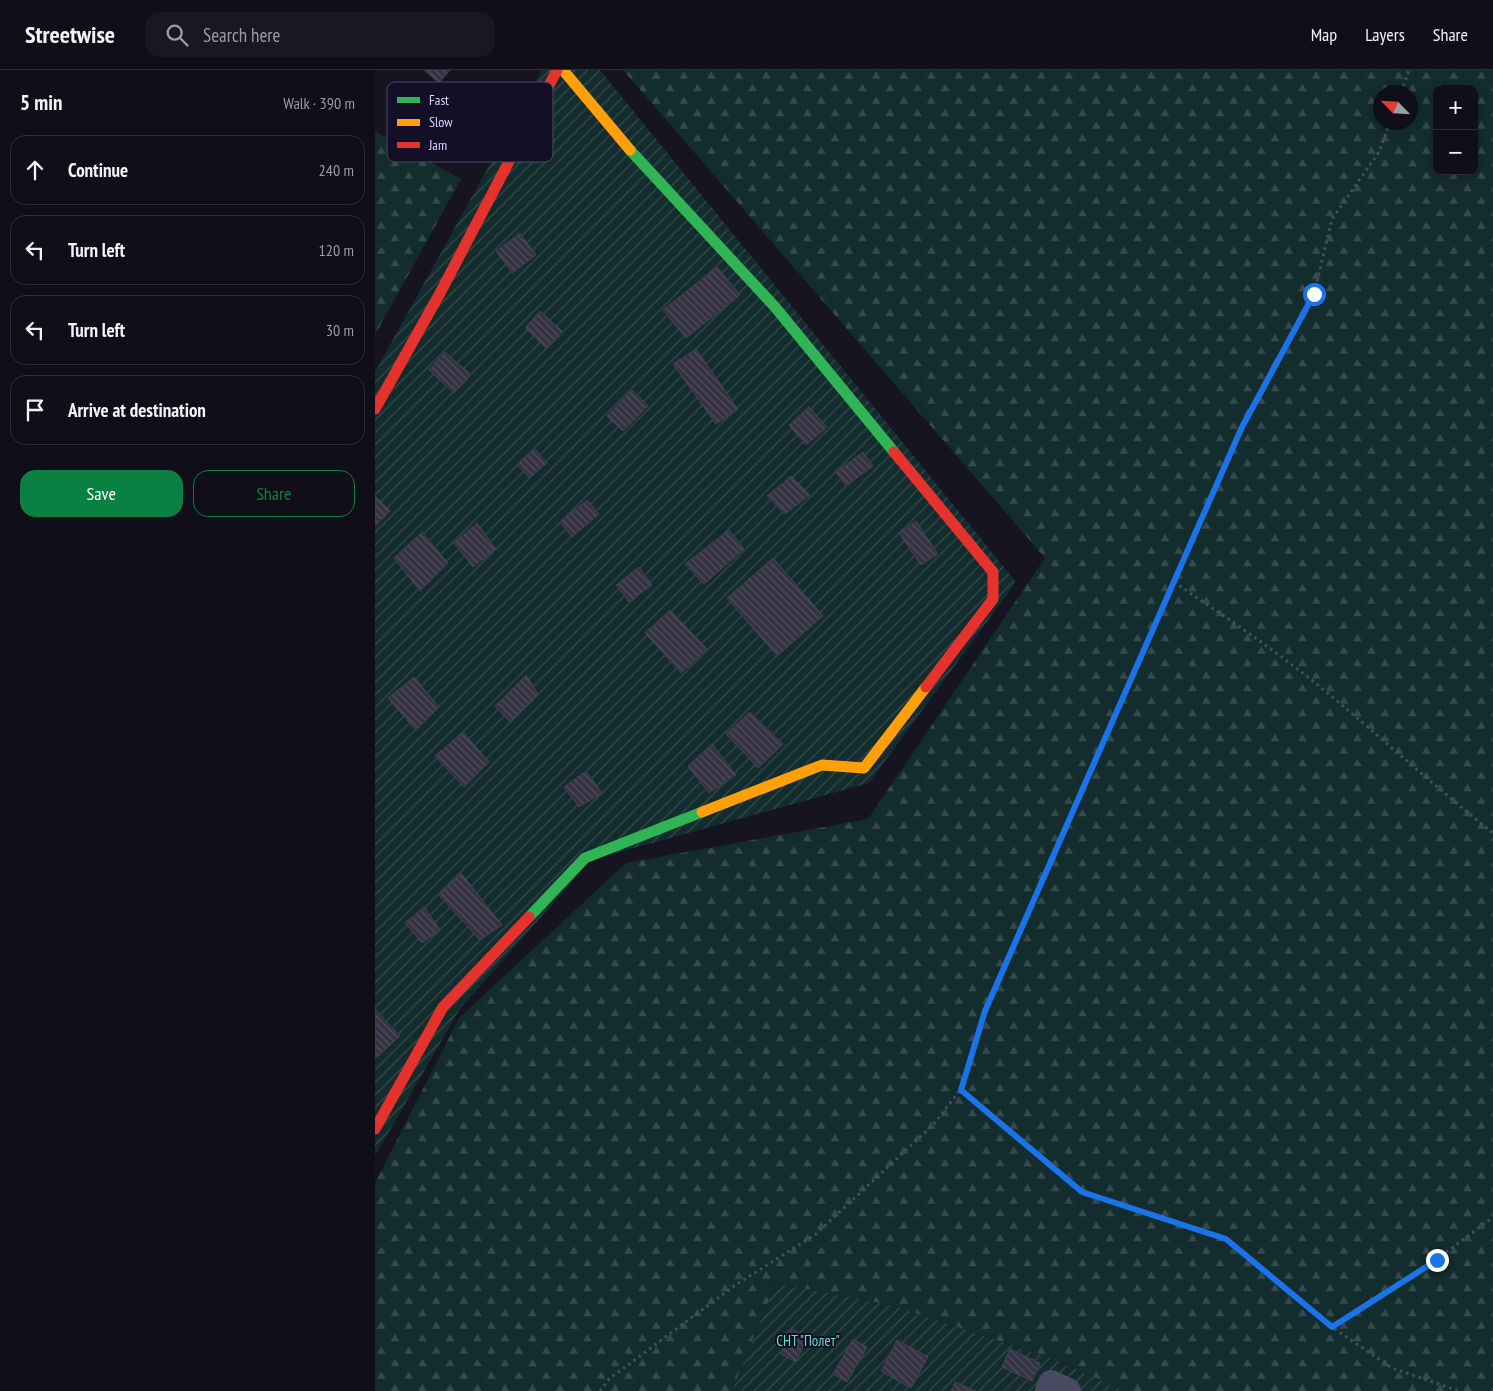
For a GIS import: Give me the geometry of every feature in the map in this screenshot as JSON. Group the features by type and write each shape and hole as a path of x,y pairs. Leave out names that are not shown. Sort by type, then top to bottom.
{"street":[{"path":"551,82 557,70"},
{"path":"375,1129 443,1007 585,858 822,766 863,768 993,599 993,572 775,307 620,139 563,70"},
{"path":"375,409 439,294 509,162"}],"path":[{"path":"1404,85 1409,70"},
{"path":"600,1391 609,1379 734,1286 816,1234 934,1124 961,1090 985,1011 1242,427 1314,294 1332,219 1379,152 1387,130"},
{"path":"1174,582 1249,634 1324,690 1430,783 1493,833"},
{"path":"961,1090 1082,1192 1226,1239 1332,1327 1392,1368 1459,1391"},
{"path":"1332,1327 1437,1260 1493,1217"}],"green space":[{"path":"542,70 600,70 1016,582 869,783 591,860 460,1009 375,1156 375,372 491,162 553,162 553,82 535,82"},
{"path":"623,70 1493,70 1493,1391 1124,1391 1058,1361 895,1306 776,1283 732,1391 375,1391 375,1183 459,1018 626,863 868,819 1045,558"},
{"path":"375,131 387,138 387,162 431,162 461,179 375,335"},
{"name":"СНТ \"Полет\"","path":"776,1283 895,1306 1058,1361 1124,1391 732,1391"}],"building":[{"path":"424,70 450,70 438,82"},
{"path":"520,233 536,255 512,273 496,251"},
{"path":"717,267 740,295 686,338 663,310"},
{"path":"540,311 562,331 546,348 525,328"},
{"path":"696,349 738,409 716,424 673,364"},
{"path":"445,352 471,375 454,393 429,370"},
{"path":"632,390 648,406 623,431 607,416"},
{"path":"809,407 827,427 806,445 789,425"},
{"path":"535,449 547,463 529,478 517,464"},
{"path":"863,452 873,466 846,486 836,472"},
{"path":"791,476 810,495 785,514 767,496"},
{"path":"375,496 390,511 375,526"},
{"path":"587,500 599,514 572,537 560,522"},
{"path":"916,521 938,554 921,565 899,533"},
{"path":"477,523 496,549 473,567 454,543"},
{"path":"729,530 744,549 704,584 685,564"},
{"path":"422,532 448,563 420,591 394,558"},
{"path":"773,558 823,616 777,656 727,598"},
{"path":"639,567 652,585 629,602 616,585"},
{"path":"670,610 707,649 681,673 645,633"},
{"path":"526,675 538,694 510,722 495,706"},
{"path":"414,677 439,707 416,730 388,698"},
{"path":"750,712 783,744 758,768 726,734"},
{"path":"463,732 489,762 464,787 435,756"},
{"path":"712,744 736,775 709,793 688,766"},
{"path":"586,771 602,793 579,807 564,787"},
{"path":"461,873 502,925 480,940 439,895"},
{"path":"424,907 440,930 422,943 405,923"},
{"path":"375,1009 400,1036 375,1059"},
{"path":"792,1329 808,1337 796,1362 781,1354"},
{"path":"853,1339 867,1347 847,1382 833,1374"},
{"path":"897,1340 928,1357 911,1388 881,1371"},
{"path":"1010,1349 1040,1363 1032,1381 1002,1367"},
{"path":"955,1382 976,1391 951,1391"}],"traffic: fast":[{"path":"630,150 775,307 894,452"},
{"path":"529,917 585,858 702,812"}],"traffic: slow":[{"path":"563,70 630,150"},
{"path":"702,812 822,765 864,768 926,687"}],"traffic: jam":[{"path":"551,82 557,70"},
{"path":"375,409 439,295 509,162"},
{"path":"894,452 993,572 993,599 926,687"},
{"path":"375,1129 443,1007 529,917"}],"route":[{"path":"1314,294 1242,427 985,1011 961,1090 1082,1192 1226,1239 1332,1327 1437,1260"}]}
